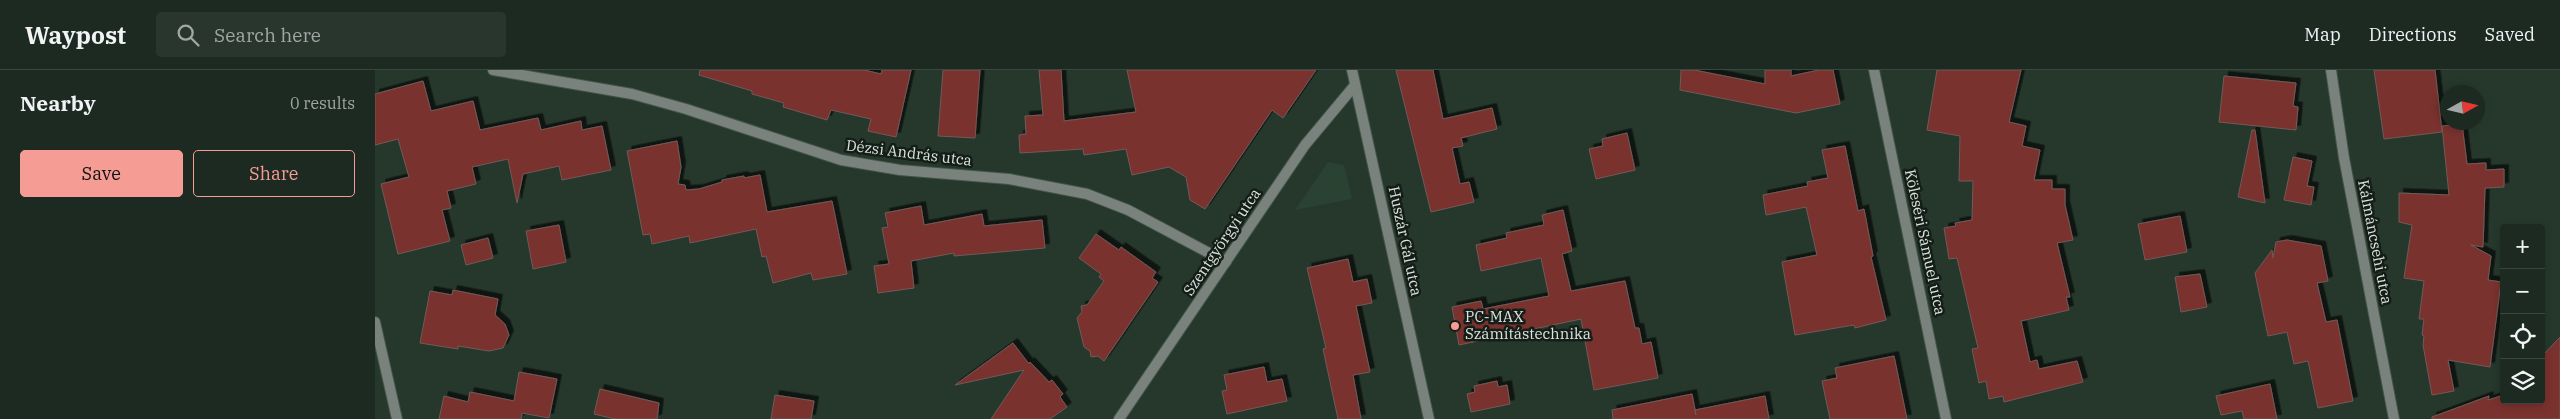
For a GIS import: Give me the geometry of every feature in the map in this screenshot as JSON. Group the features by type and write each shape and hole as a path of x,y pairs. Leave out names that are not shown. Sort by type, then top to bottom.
{"street":[{"name":"Dézsi András utca","path":"493,70 632,94 686,109 841,160 900,170 1009,178 1087,194 1128,210 1225,262"},
{"name":"Huszár Gál utca","path":"1352,70 1429,419"},
{"name":"Köleséri Sámuel utca","path":"1874,70 1946,419"},
{"name":"Kálmáncsehi utca","path":"2331,70 2344,158 2394,419"},
{"name":"Szentgyörgyi utca","path":"1119,419 1305,145 1355,85"},
{"path":"375,322 397,419"}],"shaded area":[{"path":"1328,162 1344,165 1352,199 1295,210"}],"building":[{"path":"700,70 864,70 881,74 882,70 911,70 896,137 868,131 871,119 831,110 827,120 783,107 784,103 752,94 752,91 699,75"},
{"path":"943,70 980,70 975,138 938,136"},
{"path":"1039,70 1061,70 1064,121 1136,112 1127,70 1316,70 1283,118 1272,110 1205,209 1190,200 1186,177 1169,167 1132,175 1126,149 1084,155 1083,149 1020,153 1019,135 1026,134 1025,116 1043,115"},
{"path":"1396,70 1433,70 1443,119 1492,108 1497,129 1461,138 1463,146 1452,148 1460,184 1469,182 1474,202 1431,212"},
{"path":"1681,70 1694,70 1765,84 1765,70 1791,70 1791,76 1819,70 1833,70 1840,104 1796,113 1680,90"},
{"path":"1937,70 2021,70 2009,122 2026,126 2022,146 2040,150 2034,180 2052,180 2052,189 2065,189 2065,205 2073,240 2057,243 2070,297 2066,297 2069,310 2021,321 2030,362 2037,360 2039,369 2077,361 2083,382 2004,402 2003,396 1989,399 1986,381 1979,383 1972,349 1978,348 1957,258 1949,259 1944,228 1956,226 1955,223 1972,220 1973,181 1959,181 1960,136 1927,130"},
{"path":"2374,70 2435,70 2440,130 2442,132 2384,139"},
{"path":"2224,76 2296,83 2293,106 2298,107 2296,130 2219,122"},
{"path":"423,81 431,111 473,101 480,130 538,118 541,130 581,121 582,130 602,126 611,170 562,180 559,166 523,174 517,203 508,159 472,167 476,184 447,191 451,208 442,210 450,241 398,254 381,184 409,177 398,139 375,145 375,94"},
{"path":"2252,130 2255,130 2265,203 2238,197"},
{"path":"2442,130 2463,130 2467,164 2486,163 2486,170 2504,169 2504,187 2485,188 2483,247 2471,245 2491,256 2488,280 2500,282 2500,290 2490,367 2448,360 2454,391 2432,395 2423,345 2424,319 2419,319 2424,281 2404,278 2412,225 2399,222 2399,193 2449,195"},
{"path":"1627,133 1635,170 1596,179 1589,149 1603,146 1602,139"},
{"path":"677,141 681,167 678,184 685,185 686,190 699,189 722,182 722,180 760,175 767,212 832,201 847,274 813,280 811,273 773,283 766,256 762,257 756,229 690,243 689,236 652,244 650,234 643,235 627,151"},
{"path":"1845,146 1858,211 1864,209 1873,256 1871,257 1886,320 1855,328 1854,325 1795,335 1782,262 1817,255 1806,207 1766,215 1763,195 1808,186 1807,182 1828,178 1822,150"},
{"path":"2293,157 2312,161 2307,186 2314,187 2311,205 2284,200"},
{"path":"921,206 924,225 982,214 984,226 1042,220 1045,248 954,256 954,253 911,261 914,288 878,293 874,266 889,264 882,228 888,227 885,213"},
{"path":"1563,210 1572,251 1562,254 1571,291 1625,281 1635,328 1639,328 1642,344 1651,342 1658,378 1594,390 1581,319 1459,345 1452,307 1481,301 1483,309 1549,296 1541,258 1481,271 1476,245 1507,238 1506,233 1544,225 1542,215"},
{"path":"2180,216 2187,252 2145,260 2138,224"},
{"path":"559,225 566,262 533,269 526,231"},
{"path":"1096,234 1119,250 1121,247 1156,272 1152,278 1158,282 1104,361 1098,356 1091,357 1090,351 1084,347 1077,318 1082,312 1081,306 1087,305 1104,281 1099,277 1101,274 1079,258"},
{"path":"488,238 493,258 466,265 461,245"},
{"path":"2287,240 2321,246 2328,281 2317,283 2326,322 2337,320 2353,401 2318,408 2308,361 2294,364 2287,332 2268,336 2255,273 2272,250 2273,258 2276,242"},
{"path":"1348,259 1353,282 1367,279 1372,303 1356,306 1370,372 1353,375 1361,419 1338,419 1323,349 1326,348 1307,268"},
{"path":"2200,274 2207,307 2181,312 2175,277"},
{"path":"453,290 498,299 495,315 505,324 509,335 503,348 489,351 458,346 458,349 420,343 430,291 452,295"},
{"path":"2560,337 2560,419 2432,419 2432,417 2489,396 2488,400 2500,396 2500,404 2545,404 2545,353"},
{"path":"1013,343 1029,364 1030,362 1049,382 1052,380 1063,394 1060,397 1067,407 1050,419 991,419 1024,370 955,385"},
{"path":"1894,356 1907,419 1830,419 1822,381 1837,378 1835,368"},
{"path":"1264,367 1267,382 1282,379 1287,401 1227,414 1222,391 1227,390 1224,375"},
{"path":"519,372 557,379 549,418 522,413 521,419 439,419 444,396 468,402 470,392 514,401"},
{"path":"1497,381 1498,387 1507,385 1510,404 1471,412 1467,394 1475,392 1474,386"},
{"path":"2270,384 2277,419 2244,419 2242,411 2221,415 2216,396"},
{"path":"600,389 659,403 657,419 615,419 594,414"},
{"path":"1692,394 1695,410 1765,396 1769,419 1613,419 1612,410"},
{"path":"775,395 814,401 811,419 771,419"}],"place":[{"name":"PC-MAX Számítástechnika","path":"1455,326"}]}
